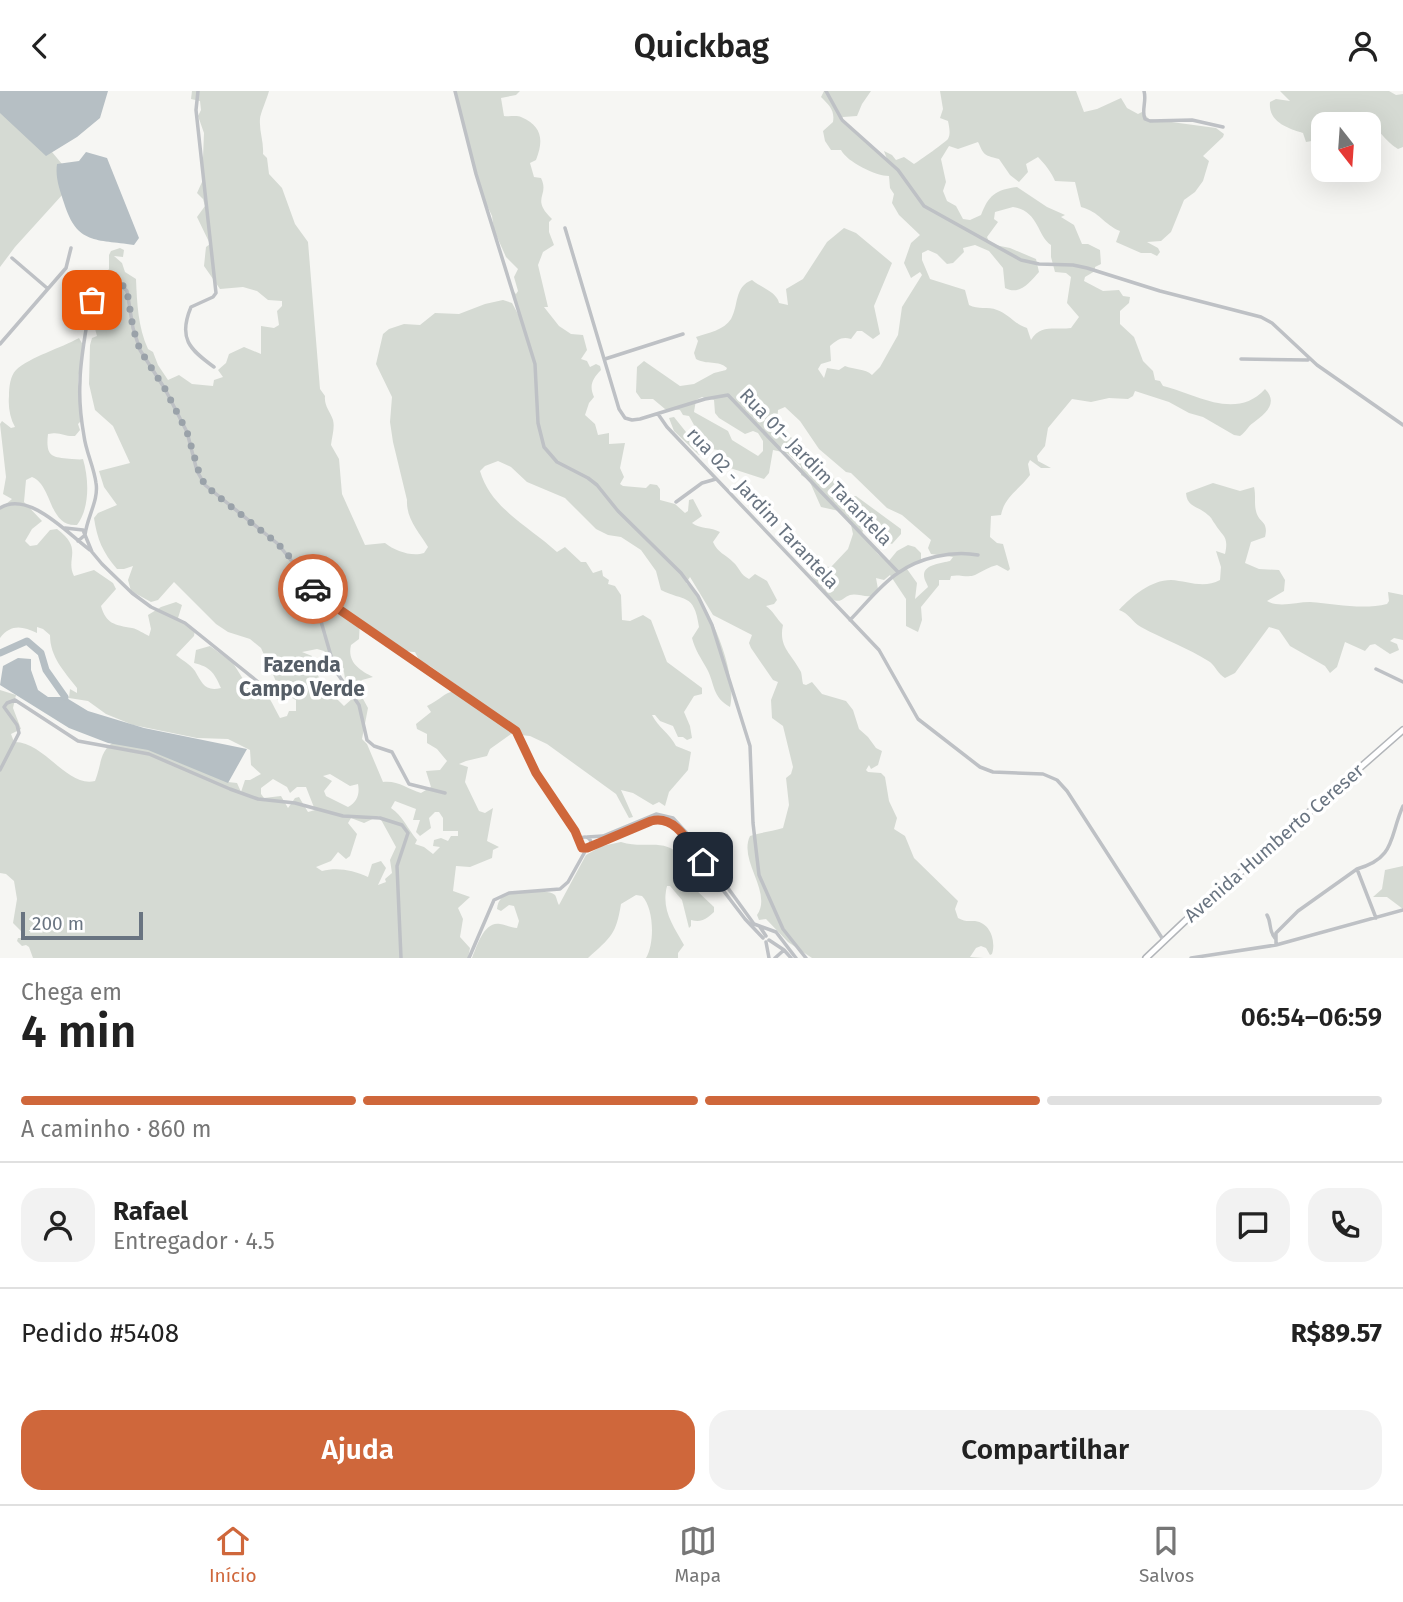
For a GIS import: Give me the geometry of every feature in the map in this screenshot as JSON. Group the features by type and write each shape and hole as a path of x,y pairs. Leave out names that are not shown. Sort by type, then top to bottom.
{"main road":[{"name":"Avenida Humberto Cereser","path":"1146,958 1403,730"}],"street":[{"path":"198,91 195,103 216,293 191,307 184,330 189,345 214,367"},
{"path":"454,91 480,187 535,364 538,423 544,447 557,462 597,485 618,511 681,573 698,596 712,625 750,746 752,823 760,875 783,929 806,958"},
{"path":"826,91 842,120 898,170 916,197 936,215 1030,263 1087,268 1160,291 1261,317 1310,360 1403,425"},
{"path":"1144,91 1145,119 1192,120 1223,127"},
{"path":"565,228 604,359 683,334"},
{"path":"0,344 68,266 71,248"},
{"path":"12,258 48,289"},
{"path":"78,541 85,535 86,521 95,501 97,483 84,436 79,384 92,300 100,288 120,284 127,291 133,328 140,350 165,389 187,432 201,479 214,493 278,544 298,566 311,587 335,670 359,705 367,740 374,746 392,752 409,784 445,793"},
{"name":"Rua 01- Jardim Tarantela","path":"604,359 619,409 627,420 658,414 718,395 729,395 898,572"},
{"path":"1241,359 1310,360"},
{"name":"rua 02 - Jardim Tarantela","path":"658,414 667,427 850,620"},
{"path":"676,502 702,483 716,479"},
{"path":"0,507 11,503 24,503 65,528 92,551 119,581 151,607 185,623 278,698"},
{"path":"71,535 86,521"},
{"path":"65,528 83,530 92,551"},
{"path":"978,555 960,552 940,555 898,572 850,620 879,650 918,719 980,767 993,772 1035,772 1057,780 1067,791 1164,941"},
{"path":"311,587 327,601 516,731 540,781 575,831 579,844"},
{"path":"1376,669 1403,682"},
{"path":"0,770 19,733 17,725 4,707 15,700 78,741 149,754 258,799 295,803 343,816 380,818 402,825 408,833 397,866 401,958"},
{"path":"1276,945 1278,929 1298,911 1357,869 1378,860 1388,851 1403,806"},
{"path":"578,863 580,839 597,837 656,814 673,818 694,841 766,939 794,958"},
{"path":"579,844 589,847 651,821 667,820 676,826 745,919 776,932 794,958"},
{"path":"469,958 490,906 498,897 516,892 560,889 568,882 591,841 575,831"},
{"path":"1357,869 1376,918"},
{"path":"1191,958 1239,955 1403,910"},
{"path":"1267,915 1270,919 1270,932 1275,938"},
{"path":"766,939 769,958"},
{"path":"775,958 784,950"},
{"path":"1234,958 1239,955"}],"shaded area":[{"path":"0,91 108,91 100,118 77,137 46,156 0,113"},
{"path":"192,91 269,91 260,119 263,154 267,158 269,174 282,188 295,224 308,242 320,389 333,420 331,445 339,459 342,494 365,545 385,543 399,551 414,554 424,553 428,547 414,525 407,507 390,422 392,397 376,364 383,334 404,324 420,325 435,313 459,314 503,300 512,303 524,325 513,291 516,294 518,291 514,277 518,269 506,257 494,230 454,91 520,91 516,95 501,98 504,116 519,116 533,125 539,134 539,153 536,160 530,163 534,177 541,178 543,184 541,202 552,219 549,222 549,232 554,245 543,252 538,265 548,307 544,307 559,326 571,334 583,335 587,350 581,359 587,361 590,367 596,364 600,366 601,370 592,383 594,397 585,415 595,424 598,435 609,433 609,444 625,443 620,468 624,477 620,484 646,488 650,484 657,485 660,489 660,500 675,504 685,513 688,511 689,500 693,499 702,516 692,523 720,532 713,542 719,551 749,579 755,574 767,581 777,600 766,606 783,625 784,645 801,672 803,684 812,682 822,694 846,701 853,710 859,729 882,751 878,765 871,769 869,765 866,770 881,773 885,777 889,801 897,818 894,829 905,836 914,858 958,901 955,909 958,918 985,925 993,939 992,954 981,946 976,948 970,957 984,958 812,958 788,942 766,919 759,920 757,915 761,896 748,856 750,836 783,828 789,805 786,778 793,767 783,726 772,718 771,700 778,682 773,680 751,648 749,643 752,635 713,615 690,577 686,583 713,623 726,659 730,677 730,707 717,695 693,642 692,638 699,627 691,603 661,590 656,571 641,550 621,537 596,529 565,498 527,482 511,467 498,461 480,471 493,496 512,516 557,552 565,547 581,562 586,562 593,573 602,570 603,576 609,580 608,584 615,586 621,595 622,620 630,621 643,615 651,620 667,662 702,688 702,694 694,696 684,712 692,738 687,740 678,737 673,726 652,715 676,746 691,752 688,770 669,792 665,806 659,802 653,805 633,793 621,790 633,817 629,818 616,794 547,744 530,736 511,734 490,749 487,756 459,764 468,767 465,782 479,811 485,813 493,808 487,841 499,847 493,850 492,858 470,867 456,866 453,891 470,897 458,908 463,919 460,937 470,948 468,958 33,958 29,947 22,946 17,941 18,938 28,938 13,923 17,899 14,881 6,874 0,873 0,690 16,695 13,708 21,729 11,734 14,742 35,749 75,778 95,781 102,757 108,747 120,738 227,775 228,782 237,783 241,792 245,780 261,774 251,765 250,750 228,739 197,738 133,725 106,714 88,701 69,698 70,689 77,693 77,688 59,663 52,650 50,635 43,629 37,627 37,633 13,628 0,638 0,509 12,499 3,494 6,477 0,424 2,421 11,428 15,427 9,400 10,382 16,370 29,361 79,338 83,345 78,380 80,430 75,436 48,434 47,442 52,455 83,459 87,484 84,510 77,525 68,524 56,513 39,481 32,477 26,480 24,502 42,521 32,529 25,541 30,546 37,545 50,530 57,529 65,536 72,548 71,564 74,576 94,570 113,583 116,589 101,606 106,617 116,624 149,636 151,629 148,615 176,602 182,605 178,618 195,630 194,636 176,655 193,669 208,688 221,688 211,671 194,663 196,650 210,646 233,663 243,679 262,688 280,718 287,716 289,711 296,711 296,700 279,688 261,648 250,639 228,632 216,624 174,582 158,600 151,602 131,591 128,580 133,566 117,569 104,551 95,526 94,518 98,513 117,505 104,487 99,471 130,463 113,426 95,410 89,384 90,345 92,338 97,336 94,323 96,304 103,294 109,291 109,283 104,281 94,295 85,317 81,317 75,310 109,269 111,251 120,248 124,250 123,257 114,256 122,263 125,272 136,279 142,332 148,349 153,352 168,380 179,375 192,384 213,386 214,380 223,377 218,370 226,363 229,354 244,347 261,354 261,326 274,328 279,325 277,311 282,306 282,301 268,300 257,291 243,287 220,289 204,266 206,247 210,244 197,217 205,206 197,193 202,182 204,133 198,116 201,110 200,101 191,99","holes":["360,621 368,624 401,649 415,652 420,662 430,666 472,696 471,698 457,692 447,693 427,706 431,712 416,724 417,729 427,734 427,743 437,749 447,761 440,770 426,771 431,787 421,793 398,784 383,782 367,744 362,739 368,708 356,686 362,680 373,677 355,665 351,656 351,645 359,639","317,649 324,651 344,672 346,686 353,698 344,706 316,673 312,656 302,652","330,774 350,786 358,784 359,791 354,803 348,807 326,796 324,791 332,781 323,776","273,779 287,787 290,793 297,787 306,787 315,810 308,812 299,797 295,798 288,808 281,796 264,798 261,788","395,801 416,809 413,820 420,820 416,832 420,836 431,828 429,818 439,812 443,818 443,831 458,831 458,836 451,836 448,841 441,838 434,840 433,846 440,847 433,854 415,844 417,840 391,808","379,816 396,847 390,860 392,873 385,879 386,882 378,885 386,868 381,861 372,864 368,877 345,870 322,871 316,867 331,861 338,852 346,859 350,856 357,834 348,823 351,818 364,823"]},
{"path":"824,91 871,91 857,116 843,117 840,120 887,159 884,151 896,160 904,157 914,164 949,137 948,121 940,118 943,109 940,91 1076,91 1084,112 1121,98 1127,108 1138,114 1142,112 1149,119 1216,128 1224,134 1203,156 1209,161 1203,181 1195,192 1184,200 1171,232 1161,241 1147,242 1158,248 1160,252 1157,256 1141,253 1116,242 1120,231 1081,207 1075,182 1055,181 1038,157 1026,164 1028,172 1019,182 1010,175 999,159 984,153 978,142 958,149 949,146 941,159 946,182 943,191 947,201 956,206 963,219 970,220 981,215 994,195 1017,187 1047,207 1065,215 1061,217 1074,225 1082,244 1100,250 1101,264 1085,277 1084,281 1103,291 1119,290 1123,296 1130,297 1129,303 1120,311 1120,324 1134,337 1143,361 1153,371 1155,380 1160,381 1163,386 1216,403 1241,403 1254,398 1265,389 1271,399 1269,408 1240,436 1169,402 1135,391 1128,399 1109,398 1091,402 1072,399 1048,428 1045,446 1037,456 1038,461 1051,468 1041,468 1030,460 1030,475 1009,498 1001,515 991,516 990,537 1003,544 1010,569 1008,571 997,565 972,576 951,576 950,580 939,580 939,585 921,607 922,620 918,632 906,626 906,599 890,575 884,580 876,578 878,589 871,596 852,595 839,601 832,599 817,583 812,571 817,567 831,567 848,549 853,534 851,525 839,511 821,507 809,480 801,475 801,466 787,453 773,450 769,473 764,479 727,467 718,450 711,449 699,455 674,431 669,418 674,417 686,432 691,432 694,425 689,416 683,415 680,410 665,409 653,399 641,399 636,392 637,367 644,361 680,386 694,384 726,370 727,368 720,364 696,359 696,337 715,331 728,323 742,287 752,280 772,293 779,303 788,305 786,289 803,279 827,242 844,228 856,233 892,263 874,306 880,334 873,339 862,331 857,331 851,339 837,340 830,346 831,361 821,364 818,369 824,378 827,368 839,370 845,366 872,375 880,367 898,335 902,307 922,275 920,272 911,278 904,263 911,243 920,235 899,215 892,203 894,194 890,188 889,176 862,167 841,150 831,150 823,131 833,122 833,114 821,97","holes":["1013,207 1028,213 1051,245 1055,272 1066,273 1071,277 1067,303 1079,317 1071,328 1043,330 1031,340 1027,328 1005,314 994,309 969,305 965,290 930,279 922,260 922,253 928,250 937,254 947,264 953,263 964,252 963,248 975,245 989,251 1003,268 1005,288 1015,290 1024,287 1039,272 1036,259 1010,248 990,244 987,237 998,222 994,219 995,212","702,397 714,400 715,413 719,418 745,434 753,431 758,433 763,441 763,451 758,456 732,440 728,431 694,412 696,400","785,407 800,421 819,449 846,472 851,473 887,508 902,515 931,540 928,548 931,554 953,557 950,561 927,568 924,578 928,587 915,599 917,583 907,569 921,560 921,553 908,545 897,551 888,562 878,554 862,534 863,530 874,532 880,539 892,544 901,534 901,529 856,496 841,496 840,486 824,466 802,444 779,430 778,410"]},
{"path":"1280,91 1389,91 1396,95 1403,94 1403,147 1398,149 1381,134 1381,112 1311,112 1311,141 1306,142 1303,133 1279,123 1270,109 1270,102 1276,99 1290,101"},
{"path":"0,109 52,152 62,164 63,194 0,267"},
{"path":"86,152 107,158 139,238 134,245 90,237 82,233 69,217 58,184 57,164 79,161"},
{"path":"1213,483 1240,491 1254,487 1256,511 1265,525 1266,532 1265,537 1251,542 1245,563 1259,569 1279,570 1285,580 1284,591 1267,601 1277,604 1310,602 1368,607 1387,604 1388,592 1403,595 1403,640 1394,638 1390,641 1397,644 1399,650 1390,654 1375,644 1365,651 1345,642 1337,667 1330,673 1325,666 1290,646 1279,630 1269,627 1235,673 1225,678 1210,662 1141,627 1119,610 1136,594 1156,583 1171,580 1202,584 1220,580 1221,567 1216,551 1225,554 1226,540 1211,517 1191,504 1186,493"},
{"path":"18,658 31,659 31,670 38,690 48,697 65,697 88,711 144,728 247,749 228,783 148,750 108,743 69,728 0,685 3,666"},
{"path":"621,842 662,845 676,851 689,867 695,889 714,907 714,912 701,921 691,920 689,928 682,900 667,886 667,910 684,945 678,958 646,958 651,944 651,917 646,901 642,896 636,895 621,904 611,935 588,958 472,958 482,935 490,926 500,924 517,928 519,921 514,906 509,905 501,911 497,909 502,897 519,892 549,892 555,895 559,905 586,855 602,846"},
{"path":"1403,866 1403,909 1387,897 1373,897 1382,889 1385,870"}],"waterway":[{"path":"0,653 27,641 41,653 46,670 65,697"}],"way so far":[{"path":"92,300 100,288 113,284 124,286 140,350 165,389 187,432 201,479 214,493 278,544 298,566 313,589"}],"district":[{"name":"Fazenda Campo Verde","path":"302,677"}],"route":[{"path":"313,589 516,731 545,789 575,831 582,848 662,819 676,826 703,862"}]}
